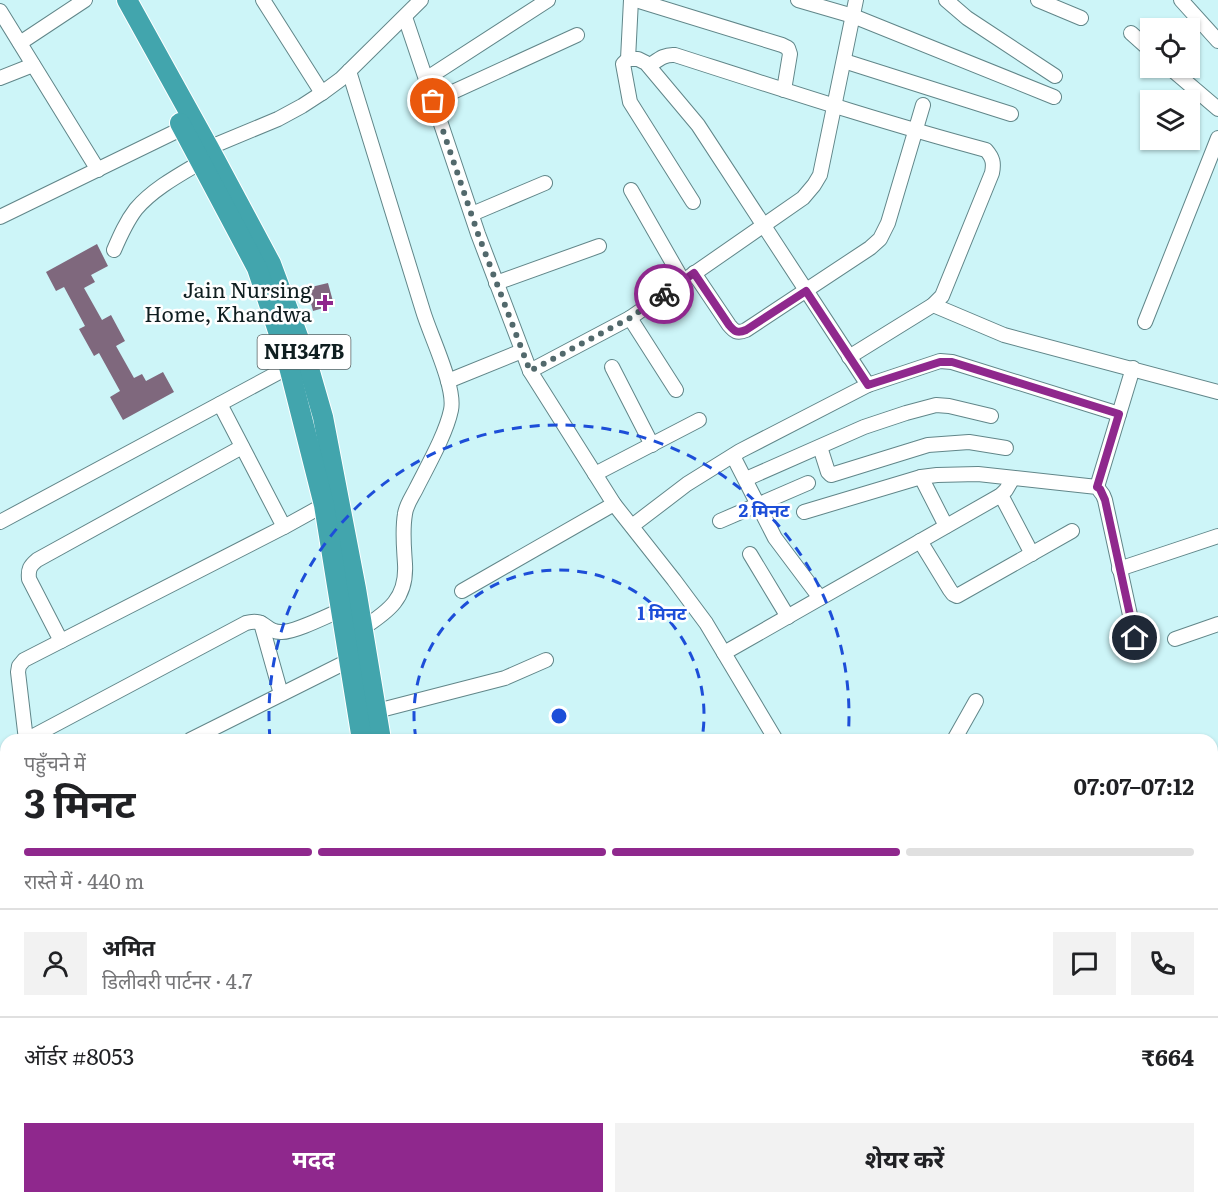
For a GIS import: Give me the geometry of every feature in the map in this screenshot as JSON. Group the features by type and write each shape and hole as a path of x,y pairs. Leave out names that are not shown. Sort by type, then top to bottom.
{"highway":[{"name":"NH347B","path":"111,0 183,128 202,154"},
{"name":"NH347B","path":"127,0 257,268 269,280 297,362 363,628 358,656"},
{"name":"NH347B","path":"331,501 341,610 358,656 367,713 365,734"}],"street":[{"path":"20,43 86,0"},
{"path":"263,0 322,93"},
{"path":"114,250 137,208 151,195 202,154 278,119 322,93 349,71 421,0"},
{"path":"426,79 548,0"},
{"path":"628,59 631,0"},
{"path":"636,0 788,48 790,54 784,90"},
{"path":"798,0 853,16 1054,97"},
{"path":"530,371 630,318 803,198 820,175 856,0"},
{"path":"946,0 967,18 1055,76"},
{"path":"1038,0 1081,18"},
{"path":"1181,0 1218,41"},
{"path":"0,10 98,170"},
{"path":"405,17 471,214 530,371 614,504 706,623 772,734"},
{"path":"1131,33 1140,41"},
{"path":"433,101 577,35"},
{"path":"650,66 663,56 675,55 915,131 986,150 991,156 994,163 992,173 942,296 933,305 849,357"},
{"path":"693,202 630,102 623,64 628,59 642,60 650,66 698,126 868,385"},
{"path":"844,61 1011,114"},
{"path":"0,78 33,65"},
{"path":"349,71 424,314 452,396 452,409 446,427 406,510 402,528 405,566 403,590 384,614 363,628"},
{"path":"1181,78 1218,110"},
{"path":"631,189 688,277 734,331 740,333 806,291 880,239 888,223 923,105"},
{"path":"0,217 183,128"},
{"path":"1145,322 1218,138"},
{"path":"471,214 545,183"},
{"path":"496,284 599,246"},
{"path":"933,305 1004,335 1218,392"},
{"path":"630,318 676,390"},
{"path":"448,381 522,351"},
{"path":"0,522 297,362"},
{"path":"632,526 687,484 733,456 868,385 940,362 952,362 1119,414"},
{"path":"612,367 652,445"},
{"path":"1097,487 1133,368"},
{"path":"220,404 284,527"},
{"path":"746,479 864,427 936,405 991,416"},
{"path":"595,474 699,420"},
{"path":"820,447 831,475 928,445 969,442 1006,448"},
{"path":"61,641 29,579 28,572 31,566 37,560 242,447"},
{"path":"733,456 775,538 820,598"},
{"path":"804,512 921,477 937,475 978,474 1097,487 1105,500 1135,638"},
{"path":"921,477 946,526"},
{"path":"724,653 1001,495 1013,478"},
{"path":"720,521 808,483"},
{"path":"1001,495 1032,554"},
{"path":"25,734 18,672 24,660 331,501"},
{"path":"462,591 614,504"},
{"path":"920,541 950,590 957,596 1072,531"},
{"path":"1119,569 1218,536"},
{"path":"750,554 788,617"},
{"path":"37,734 246,623 255,621 272,630 290,631 341,610"},
{"path":"261,623 281,694"},
{"path":"1175,639 1218,624"},
{"path":"201,734 358,656"},
{"path":"367,713 505,678 546,660"},
{"path":"957,734 976,701"}],"building":[{"path":"97,244 108,266 91,275 95,282 84,288 102,320 111,315 125,341 116,346 134,378 142,374 146,381 163,372 174,392 123,420 110,397 120,391 99,353 94,356 79,329 85,326 64,287 56,291 46,272"},
{"path":"328,283 334,305 313,311 307,288"}],"way so far":[{"path":"433,101 478,234 530,371 630,318 664,294"}],"place":[{"name":"Jain Nursing Home, Khandwa","path":"325,303"}],"route":[{"path":"664,294 694,273 729,325 734,331 740,333 806,291 868,385 945,361 1119,414 1097,487 1105,500 1135,638"}]}
